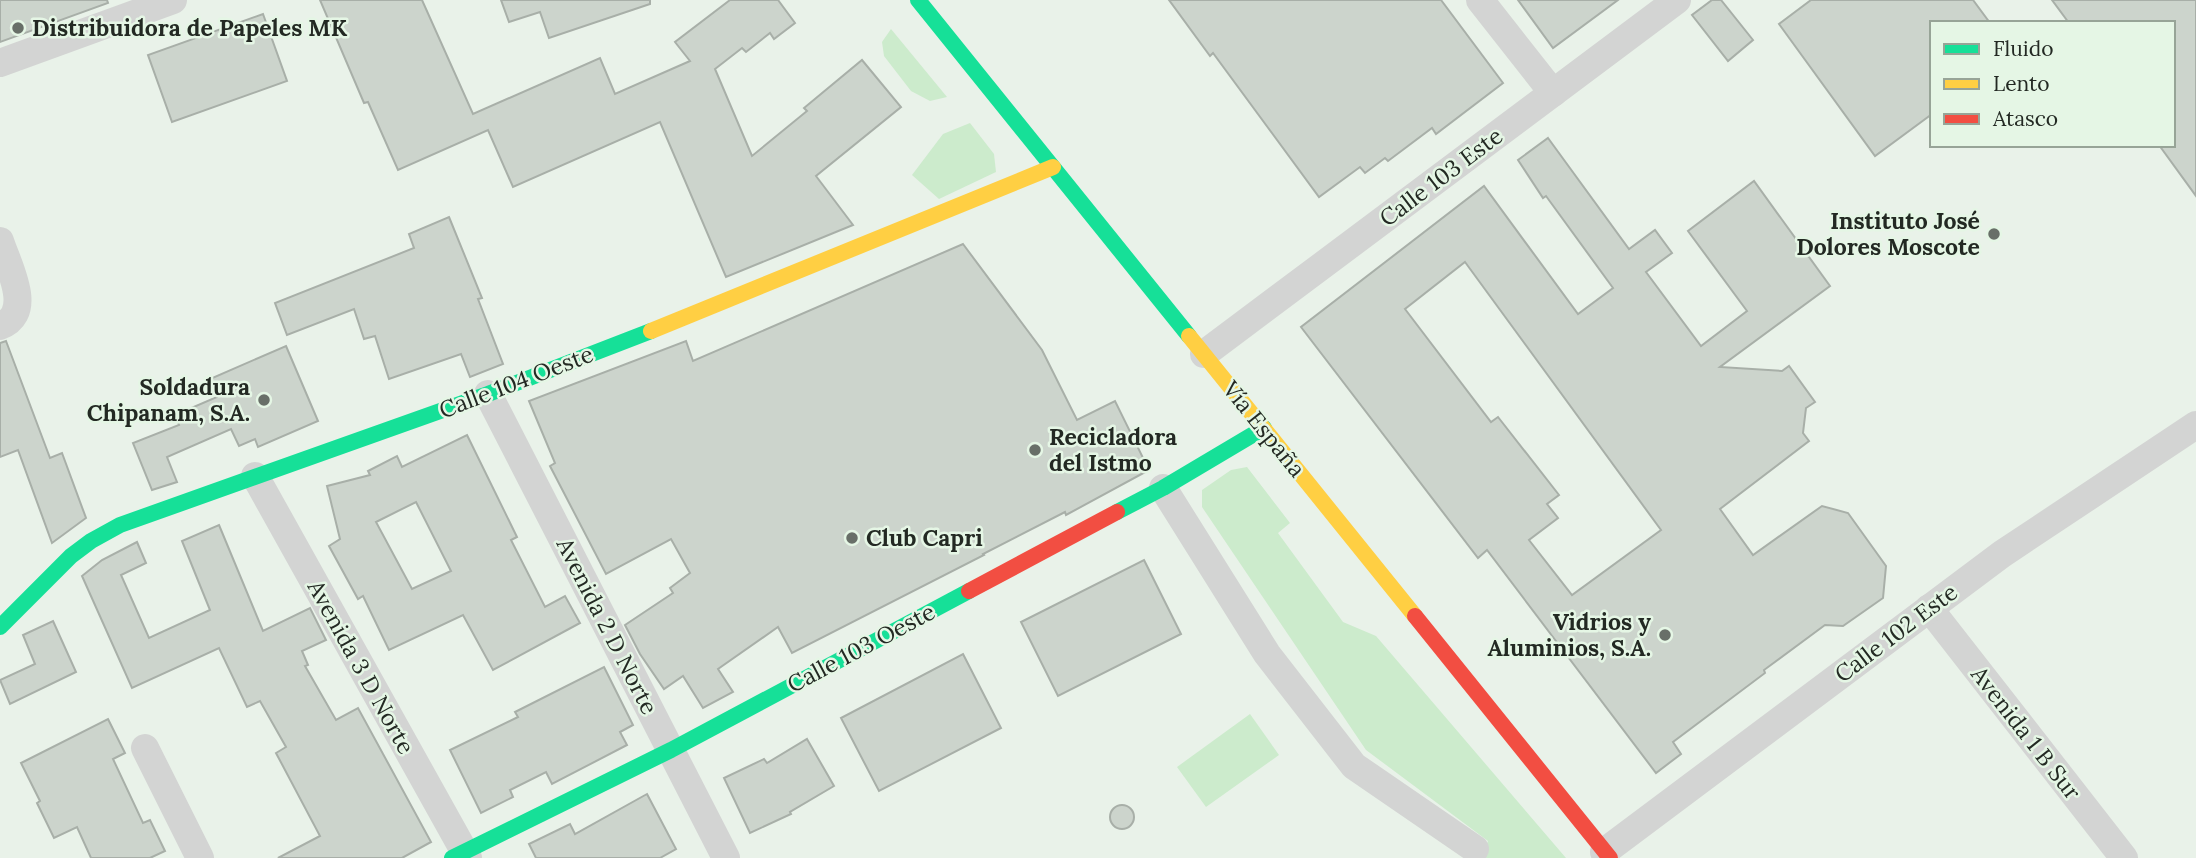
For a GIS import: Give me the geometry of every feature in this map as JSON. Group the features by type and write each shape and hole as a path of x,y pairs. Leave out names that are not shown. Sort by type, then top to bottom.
{"street":[{"path":"0,63 173,0"},
{"name":"Vía España","path":"918,0 1607,855"},
{"path":"1480,0 1553,93"},
{"name":"Calle 103 Este","path":"1204,354 1677,0"},
{"name":"Calle 104 Oeste","path":"0,626 24,605 59,566 83,546 120,525 488,394 679,320 1053,167"},
{"path":"0,241 19,298 16,314 0,326"},
{"name":"Avenida 2 D Norte","path":"488,394 726,858"},
{"name":"Calle 102 Este","path":"1607,855 2002,554 2196,425"},
{"name":"Calle 103 Oeste","path":"461,856 671,750 1163,488 1264,428"},
{"name":"Avenida 3 D Norte","path":"255,476 461,856"},
{"path":"1163,488 1267,654 1354,766 1475,849"},
{"name":"Avenida 1 B Sur","path":"1929,608 2123,858"},
{"path":"145,748 200,858"}],"green space":[{"path":"891,29 947,97 930,101 911,91 884,56 882,42"},
{"path":"970,123 994,154 996,172 939,199 912,175 943,134"},
{"path":"1247,467 1290,523 1278,533 1343,622 1376,636 1566,858 1481,858 1488,841 1366,750 1202,507 1202,490 1231,470"},
{"path":"1250,714 1279,755 1206,807 1177,767"}],"building":[{"name":"Distribuidora de Papeles MK","path":"0,0 107,0 108,3 0,42"},
{"path":"320,0 422,0 473,114 600,58 615,94 690,61 675,42 730,0 778,0 795,23 774,39 770,33 746,52 742,48 715,69 752,156 807,111 804,108 862,60 901,107 816,176 853,225 726,277 660,122 513,187 488,130 398,170 368,102 364,103"},
{"path":"501,0 650,0 650,4 549,38 540,12 509,22"},
{"path":"1169,0 1441,0 1503,83 1436,134 1432,128 1388,161 1385,158 1365,173 1360,167 1319,197 1213,53 1210,56"},
{"path":"1518,0 1618,0 1553,48"},
{"path":"1712,0 1721,0 1753,40 1728,61 1692,15"},
{"path":"1811,0 1973,0 1989,21 1930,21 1930,115 1875,156 1779,24"},
{"path":"2052,0 2196,0 2196,196 2160,147 2175,147 2175,21 2068,21"},
{"path":"263,14 287,81 172,122 148,55"},
{"path":"1548,138 1629,249 1655,230 1672,253 1646,272 1701,346 1747,311 1688,231 1754,181 1830,286 1720,367 1782,371 1789,366 1815,402 1806,408 1803,433 1809,441 1720,509 1753,555 1822,506 1848,513 1886,566 1883,598 1843,626 1825,625 1764,670 1765,673 1673,742 1681,754 1656,773 1487,550 1478,558 1301,327 1484,186 1578,314 1613,288 1546,196 1543,198 1518,160","holes":["1465,262 1661,530 1572,595 1529,540 1558,518 1547,504 1559,495 1498,417 1491,422 1405,309"]},
{"path":"449,217 482,298 478,299 503,364 470,377 461,354 389,379 375,336 364,339 354,309 287,335 275,303 414,248 409,234"},
{"path":"963,244 1042,350 1077,420 1115,401 1149,470 1066,515 1065,512 792,653 778,627 718,669 733,692 703,708 683,676 664,689 640,654 625,625 673,593 670,588 690,573 671,539 606,574 550,466 555,463 529,401 686,341 693,361"},
{"path":"6,341 50,458 62,453 86,518 52,543 18,450 0,457 0,343"},
{"name":"Soldadura Chipanam, S.A.","path":"286,346 318,421 258,447 255,439 239,446 231,429 167,457 177,482 152,490 133,443 179,425 175,415 217,397 210,379"},
{"path":"467,435 517,537 511,540 545,607 565,596 580,623 493,670 463,615 389,650 363,596 358,599 329,546 340,539 327,486 370,475 368,471 397,456 402,467","holes":["416,502 451,571 412,589 376,522"]},
{"path":"219,525 263,631 310,608 326,640 302,651 308,665 305,666 336,720 358,708 431,842 402,858 278,858 320,836 276,753 286,747 260,701 247,707 219,648 132,688 82,576 102,560 137,542 146,563 121,575 149,638 210,610 182,541"},
{"path":"1144,560 1181,634 1058,696 1021,622"},
{"path":"53,621 76,672 10,704 0,680 35,664 23,635"},
{"path":"963,654 1001,728 879,791 841,718"},
{"path":"604,667 633,725 620,732 627,745 552,784 546,772 510,790 513,797 481,813 450,750 518,717 515,712"},
{"path":"108,719 125,753 113,759 143,823 150,820 165,851 150,858 91,858 77,827 54,838 21,763"},
{"path":"807,739 834,786 790,812 791,814 750,833 724,778 764,759 767,763"},
{"path":"647,794 676,849 660,858 536,858 529,844 570,824 575,834"},
{"path":"1122,805 1130,809 1134,817 1130,825 1122,829 1114,825 1110,817 1114,809"}],"traffic: fast":[{"path":"918,0 1189,336"},
{"path":"0,627 71,556 120,525 488,394 651,331"},
{"path":"1117,512 1264,428"},
{"path":"452,858 671,750 969,591"}],"traffic: slow":[{"path":"651,331 1053,167"},
{"path":"1189,336 1415,616"}],"traffic: jam":[{"path":"969,591 1117,512"},
{"path":"1415,616 1610,858"}],"place":[{"name":"Distribuidora de Papeles MK","path":"18,28"},
{"name":"Instituto José Dolores Moscote","path":"1994,234"},
{"name":"Soldadura Chipanam, S.A.","path":"264,400"},
{"name":"Recicladora del Istmo","path":"1035,450"},
{"name":"Club Capri","path":"852,538"},
{"name":"Vidrios y Aluminios, S.A.","path":"1665,635"}]}
